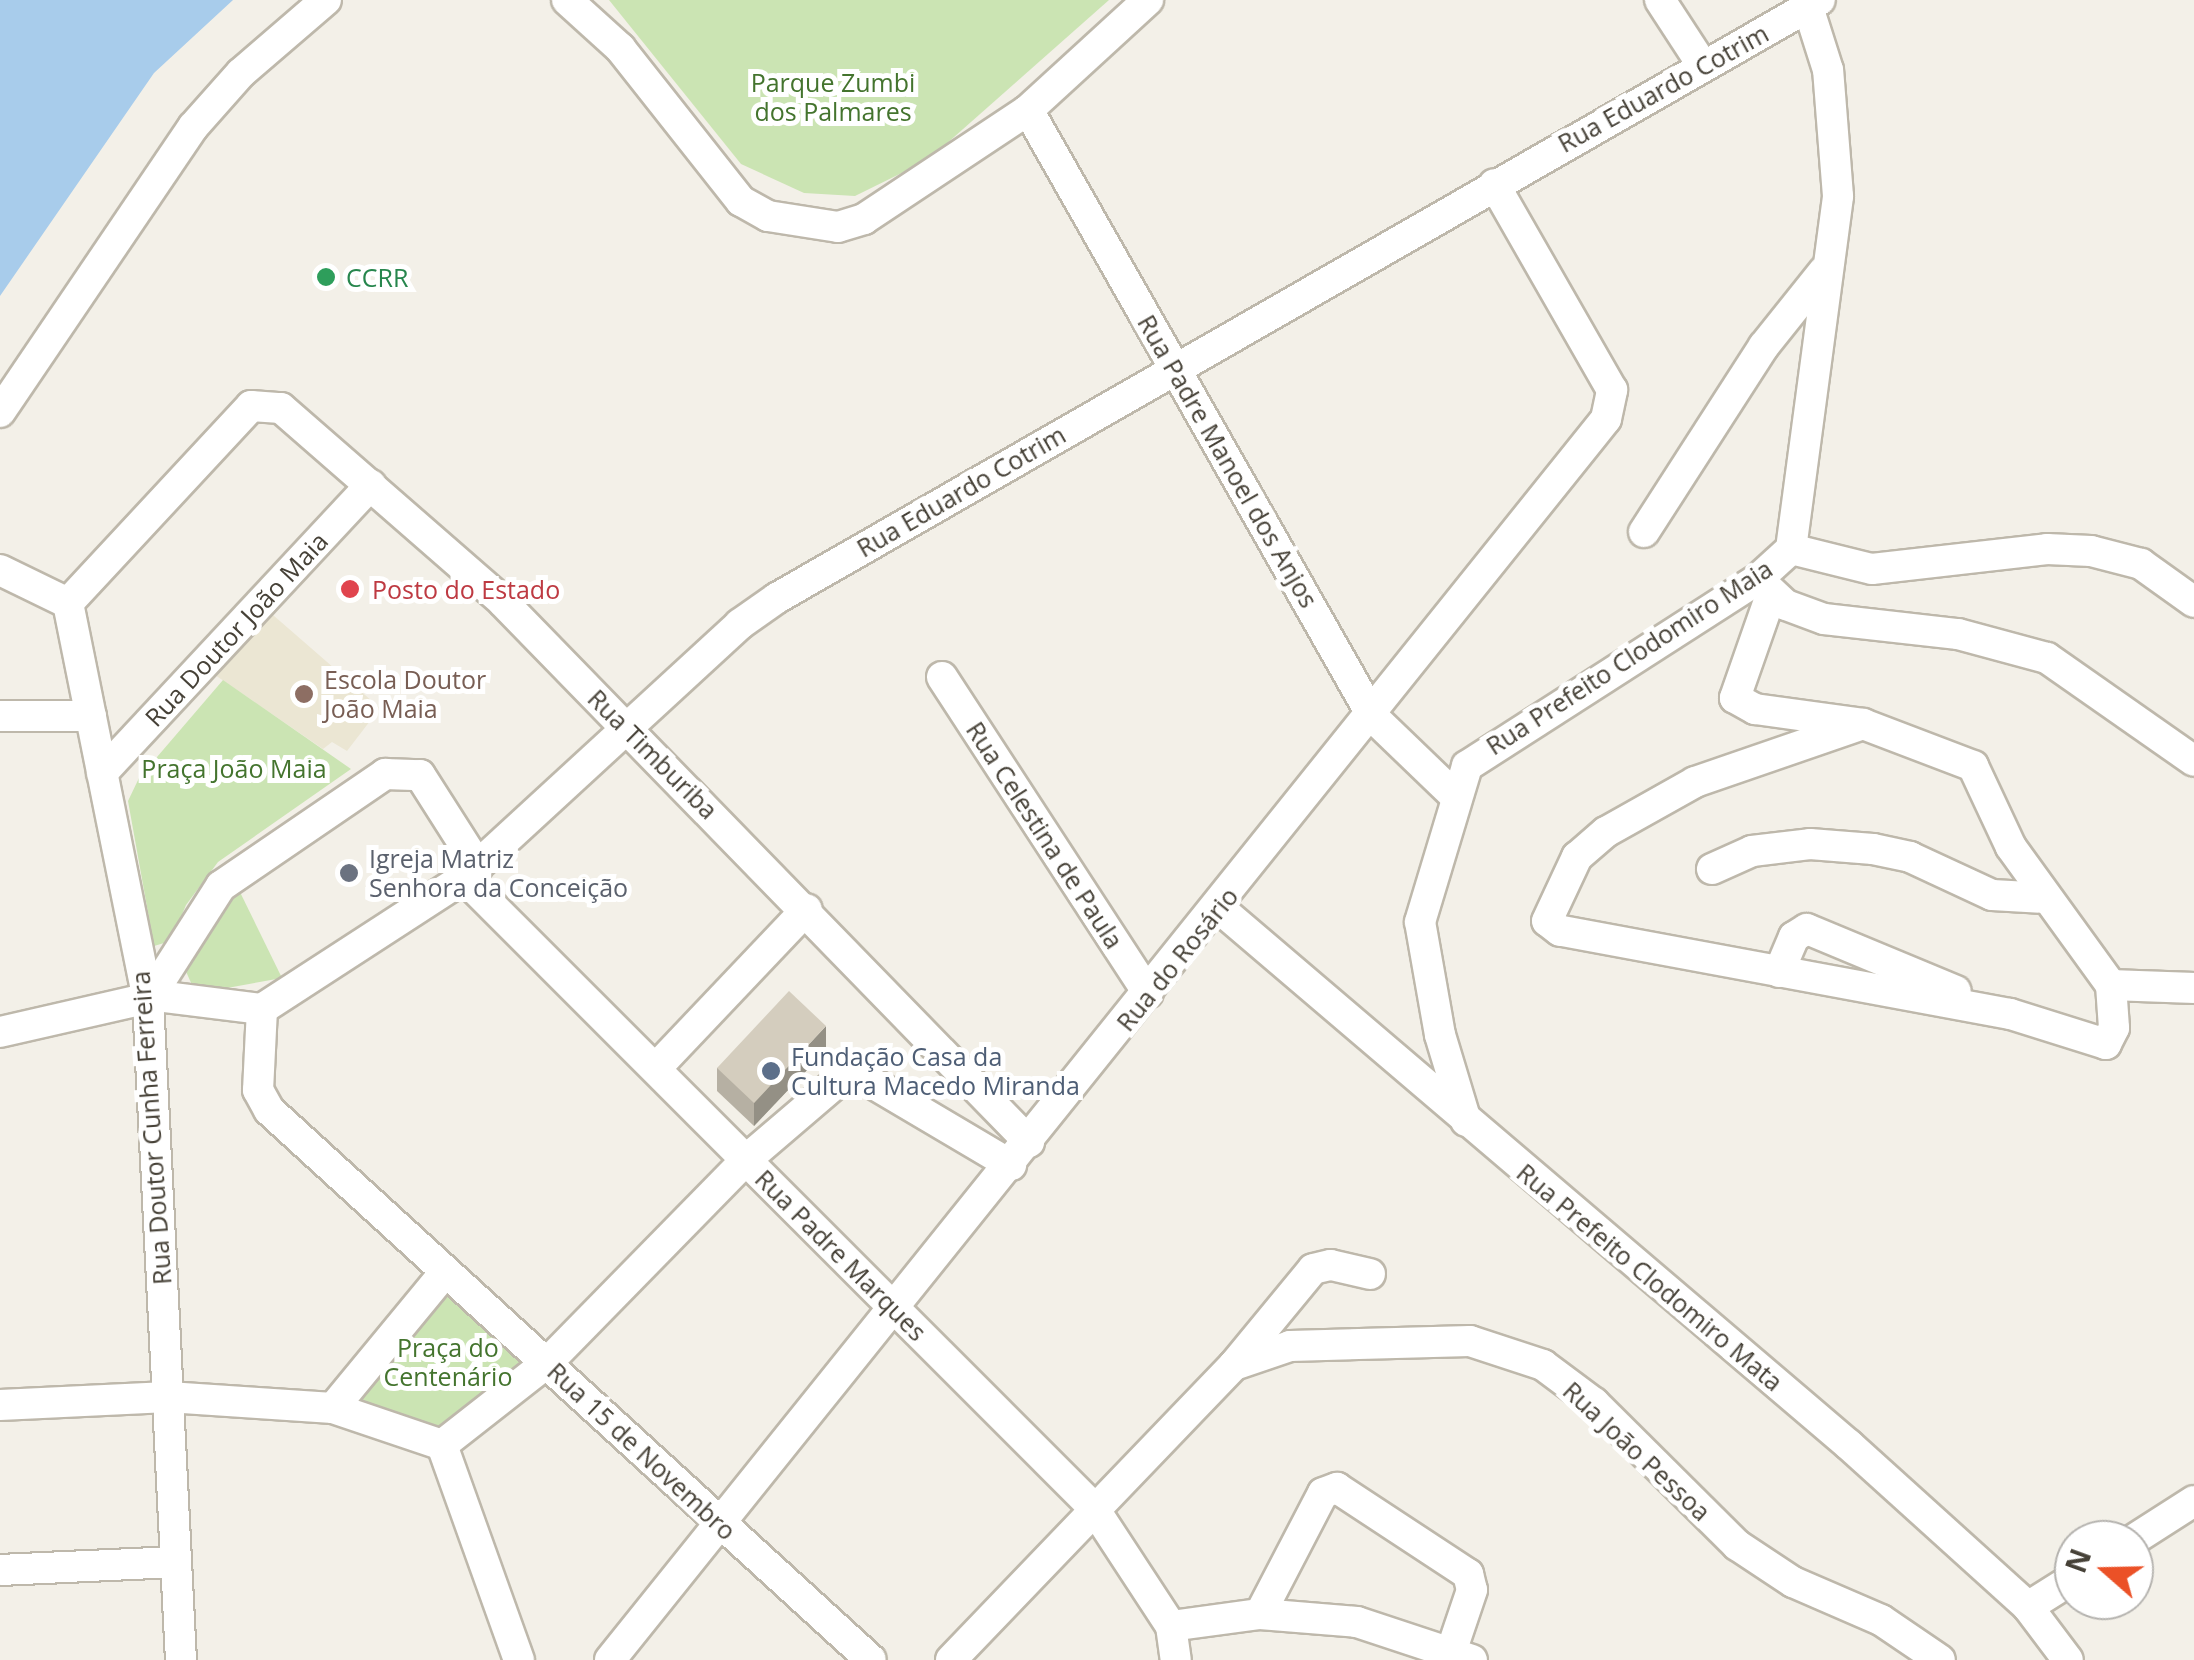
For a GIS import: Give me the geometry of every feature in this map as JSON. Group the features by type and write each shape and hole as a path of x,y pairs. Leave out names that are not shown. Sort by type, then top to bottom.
{"street":[{"path":"0,412 193,127 241,73 326,0"},
{"path":"567,0 620,48 740,202 809,226 864,219 1028,110 1148,0"},
{"path":"1660,0 1704,66"},
{"name":"Rua Eduardo Cotrim","path":"262,1008 471,872 626,726 778,598 1814,3"},
{"name":"Rua Prefeito Clodomiro Maia","path":"1466,1121 1420,947 1422,899 1453,794 1475,757 1765,587 1791,549 1815,396 1824,272 1838,196 1837,132 1814,3"},
{"name":"Rua Padre Manoel dos Anjos","path":"1028,110 1373,717 1453,794"},
{"name":"Rua do Rosário","path":"610,1660 1373,717 1606,418 1612,390 1494,184"},
{"path":"1644,532 1764,346 1824,272"},
{"name":"Rua Timburiba","path":"68,603 250,406 281,408 503,602 807,909 1020,1153"},
{"name":"Rua Doutor João Maia","path":"102,773 371,485"},
{"path":"1791,549 1872,569 2047,549 2091,551 2141,564 2194,602"},
{"path":"0,570 68,603"},
{"path":"1780,972 1798,932 1816,932 2010,1014 2106,1044 2114,1028 2110,984 1993,818 1973,766 1863,724 1754,710 1736,698 1765,587 1824,620 1958,634 2047,658 2194,761"},
{"name":"Rua Doutor Cunha Ferreira","path":"68,603 148,1000 180,1660"},
{"name":"Rua Celestina de Paula","path":"942,677 1148,993"},
{"path":"0,716 91,716"},
{"path":"1863,724 1695,782 1606,832 1571,867 1547,915 1551,927 2010,1014"},
{"name":"Rua Padre Marques","path":"148,1000 222,886 376,778 406,770 426,780 471,872 892,1308 1093,1507 1171,1626 1176,1660"},
{"path":"1712,869 1752,851 1810,844 1872,848 1910,858 1980,891 2046,898"},
{"name":"Rua Prefeito Clodomiro Mata","path":"1218,908 1849,1445 2028,1607 2068,1660"},
{"path":"658,1066 807,909"},
{"path":"2110,984 2194,988"},
{"path":"0,1032 148,1000 191,996 262,1008"},
{"name":"Rua 15 de Novembro","path":"262,1008 261,1100 872,1660"},
{"path":"442,1444 548,1362 747,1159 831,1085 854,1076 1020,1153"},
{"path":"1234,1365 1313,1269 1332,1264 1370,1274"},
{"path":"333,1408 445,1272"},
{"name":"Rua João Pessoa","path":"951,1660 1093,1507 1234,1365 1290,1346 1470,1341 1504,1348 1543,1366 1594,1403 1756,1560 1881,1620 1940,1660"},
{"path":"0,1405 168,1397 333,1408 442,1444"},
{"path":"442,1444 519,1660"},
{"path":"1171,1626 1260,1614 1357,1622 1461,1656 1472,1590 1468,1574 1337,1488 1322,1492 1260,1614"},
{"path":"2154,1527 2194,1501"},
{"path":"0,1570 175,1562"},
{"path":"2028,1607 2054,1591"}],"shaded area":[{"name":"Escola Doutor João Maia","path":"273,615 380,708 347,751 332,742 323,749 215,675"}],"green space":[{"name":"Parque Zumbi dos Palmares","path":"609,0 1109,0 928,160 855,196 804,193 741,164"},
{"name":"Praça João Maia","path":"223,680 351,769 218,862 186,905 171,941 154,946 128,801 139,778"},
{"path":"237,886 282,978 205,992 192,985 184,967"},
{"name":"Praça do Centenário","path":"442,1284 531,1362 445,1435 347,1401"}],"water":[{"path":"0,0 233,0 154,73 0,296"}],"building":[{"path":"789,991 826,1026 754,1103 717,1068"}],"place":[{"name":"CCRR","path":"326,277"},
{"name":"Posto do Estado","path":"350,589"},
{"name":"Escola Doutor João Maia","path":"304,694"},
{"name":"Igreja Matriz Senhora da Conceição","path":"349,873"},
{"name":"Fundação Casa da Cultura Macedo Miranda","path":"771,1071"}]}
